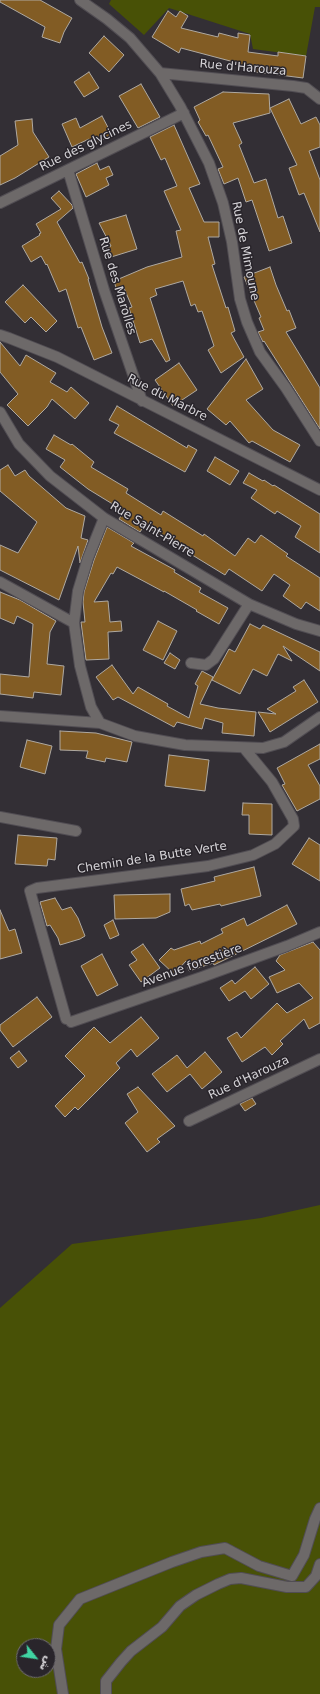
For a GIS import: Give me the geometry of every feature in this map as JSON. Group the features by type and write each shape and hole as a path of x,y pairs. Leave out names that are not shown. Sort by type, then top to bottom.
{"street":[{"name":"Rue de Mimoune","path":"80,0 107,19 130,38 160,73 184,113 208,163 223,203 232,242 240,299 247,322 260,352 286,388 320,440"},
{"name":"Rue d'Harouza","path":"160,73 306,88 320,99"},
{"name":"Rue des glycines","path":"0,203 70,174 184,113"},
{"name":"Rue des Marolles","path":"70,174 104,290 142,400"},
{"name":"Rue du Marbre","path":"0,335 56,357 320,490"},
{"name":"Rue Saint-Pierre","path":"0,412 19,444 50,476 104,518 249,604 296,624 320,631"},
{"path":"100,723 91,706 80,666 74,623 80,584 104,518"},
{"path":"0,582 74,623"},
{"path":"191,663 206,665 214,659 249,604"},
{"path":"0,716 100,723 142,737 185,745 244,748 263,748 284,742 320,717"},
{"name":"Chemin de la Butte Verte","path":"68,1021 30,891 37,888 208,866 253,855 275,844 294,826 293,819 272,782 244,748"},
{"path":"0,817 76,831"},
{"name":"Avenue forestière","path":"68,1021 202,977 287,946 320,932"},
{"name":"Rue d'Harouza","path":"189,1121 320,1059"},
{"path":"62,1694 56,1649 59,1625 80,1599 172,1562 202,1552 225,1548 259,1566 292,1576 304,1555 320,1508"},
{"path":"106,1694 106,1681 120,1662 131,1651 162,1627 180,1606 196,1595 230,1579 240,1578 287,1588 306,1587 316,1576 320,1564"}],"green space":[{"path":"111,0 320,0 320,7 315,7 306,56 253,49 250,34 169,8 144,35 109,4"},
{"path":"320,1205 320,1694 0,1694 0,1308 72,1244 261,1218"}],"building":[{"path":"0,0 40,0 72,18 60,43 42,37 45,27 0,2"},
{"path":"168,11 176,17 180,11 188,16 181,28 218,37 219,33 238,38 238,33 250,35 248,52 278,56 278,52 306,56 303,78 248,71 249,67 234,65 234,62 181,48 179,53 152,37"},
{"path":"104,36 124,55 109,72 89,53"},
{"path":"89,72 99,88 84,97 74,82"},
{"path":"141,84 160,117 138,128 119,96"},
{"path":"223,92 269,94 270,113 233,123 242,143 239,145 254,183 266,179 278,218 283,216 292,243 269,251 252,200 246,202 238,178 224,184 218,169 223,167 208,135 206,136 198,122 200,120 194,107"},
{"path":"289,99 301,124 316,117 320,125 320,147 309,151 320,180 320,232 304,193 299,195 289,168 297,165 270,108"},
{"path":"102,116 112,135 92,145 89,139 72,147 62,124 76,118 80,128"},
{"path":"32,119 33,132 49,157 15,178 0,185 0,156 18,145 15,121"},
{"path":"174,125 200,184 189,188 204,222 219,222 219,237 208,237 215,264 212,265 226,308 228,307 235,331 231,333 244,357 221,373 208,350 214,346 202,311 198,312 195,304 191,306 183,281 155,289 157,295 150,298 170,360 166,362 152,339 140,343 129,308 132,307 124,288 117,291 114,281 147,267 182,257 176,231 181,230 164,191 177,186 165,158 161,160 150,137"},
{"path":"97,163 100,170 109,166 113,175 106,178 109,185 86,197 76,174"},
{"path":"59,191 73,208 57,222 80,263 82,262 89,279 102,327 112,353 94,360 81,327 78,328 66,289 59,292 47,264 46,265 41,256 31,262 22,246 40,235 39,234 41,233 36,224 61,209 51,198"},
{"path":"126,215 137,249 108,258 106,249 111,246 99,223"},
{"path":"270,267 287,311 289,310 296,328 286,332 320,388 320,429 258,332 264,330 259,318 261,317 244,277"},
{"path":"23,285 57,321 46,332 31,317 25,323 5,302"},
{"path":"0,342 20,366 26,355 56,373 50,382 67,392 71,387 89,403 75,419 52,399 47,407 28,426 7,405 18,394 0,372"},
{"path":"246,359 263,389 246,400 273,430 300,445 290,462 252,441 249,443 230,421 226,425 207,409"},
{"path":"179,363 197,390 173,406 155,380"},
{"path":"117,406 187,448 188,445 197,450 185,472 114,433 119,425 109,420"},
{"path":"54,435 71,445 72,444 94,462 91,467 128,489 126,493 161,515 163,511 203,536 204,534 235,556 248,538 255,543 261,535 288,554 286,556 320,578 320,611 306,602 301,609 283,596 290,585 274,574 262,591 229,569 225,575 148,528 144,526 140,532 119,519 124,511 88,489 60,467 65,460 46,449"},
{"path":"215,457 239,471 230,485 207,471"},
{"path":"8,465 15,476 25,470 29,476 66,508 85,516 81,538 88,540 80,563 78,546 59,600 0,570 0,545 18,553 37,522 0,491 0,470"},
{"path":"249,473 273,486 274,485 320,514 320,553 295,537 301,526 277,511 275,514 251,498 257,490 243,483"},
{"path":"107,527 134,543 131,546 175,570 174,572 201,588 199,592 228,608 219,624 164,591 117,567 113,574 111,573 94,602 108,601 110,622 121,621 122,631 108,632 109,659 86,660 81,622 85,622 83,602 84,592 94,560"},
{"path":"0,592 20,600 56,621 50,632 47,664 64,666 61,695 34,692 33,698 0,694 0,674 29,677 33,624 17,616 14,624 0,618"},
{"path":"158,621 177,631 163,660 143,650"},
{"path":"250,624 260,629 263,625 320,652 320,671 283,646 292,661 278,654 267,676 253,669 240,694 212,680 229,649 235,652"},
{"path":"170,653 180,660 175,669 164,663"},
{"path":"112,665 133,694 138,687 189,718 198,686 195,684 202,671 213,677 200,704 218,708 256,712 254,736 222,733 223,723 205,718 202,729 177,722 174,727 118,697 113,700 96,677"},
{"path":"304,680 318,702 270,732 258,712 276,714 267,709 296,691 293,687"},
{"path":"60,731 96,733 132,742 127,762 106,758 105,762 86,758 88,751 60,750"},
{"path":"27,740 52,746 45,774 20,767"},
{"path":"320,744 320,759 308,765 320,786 320,799 297,811 282,785 285,784 277,768"},
{"path":"169,755 209,760 205,791 165,786"},
{"path":"243,803 272,804 272,835 249,834 249,815 242,815"},
{"path":"18,835 57,838 55,860 48,859 47,866 15,864"},
{"path":"309,838 320,845 320,881 292,864"},
{"path":"254,867 261,896 221,906 220,904 192,910 189,904 185,906 181,889 215,881 214,877"},
{"path":"170,894 170,912 156,918 115,919 114,895"},
{"path":"55,898 62,910 71,907 78,918 85,936 60,945 58,938 50,925 47,926 40,902"},
{"path":"287,905 297,924 214,965 213,963 189,971 186,961 174,974 159,960 171,948 174,950 200,941 201,944 223,933 221,929 244,918 247,926"},
{"path":"0,910 9,931 15,929 22,953 0,959"},
{"path":"113,920 119,935 110,939 104,925"},
{"path":"313,942 320,950 320,1023 309,1029 304,1019 280,1041 283,1044 272,1055 265,1047 242,1062 227,1038 237,1032 241,1038 277,1003 287,1013 313,998 299,983 277,993 269,977 285,970 276,961 280,955"},
{"path":"143,944 160,968 141,982 129,965 137,960 131,952"},
{"path":"102,954 118,985 97,996 81,966"},
{"path":"255,967 269,984 251,999 245,991 229,1001 220,988 232,980 235,984"},
{"path":"37,997 52,1017 13,1047 0,1030 0,1025"},
{"path":"141,1017 159,1038 137,1057 131,1049 116,1063 120,1068 78,1110 75,1107 65,1117 55,1106 85,1076 65,1056 94,1027 110,1043"},
{"path":"19,1051 27,1061 18,1068 10,1058"},
{"path":"205,1052 222,1072 202,1089 190,1074 167,1092 152,1074 177,1055 187,1068"},
{"path":"138,1087 175,1126 157,1139 160,1142 147,1152 125,1123 138,1112 127,1094"},
{"path":"252,1098 256,1104 245,1111 240,1104"}]}
